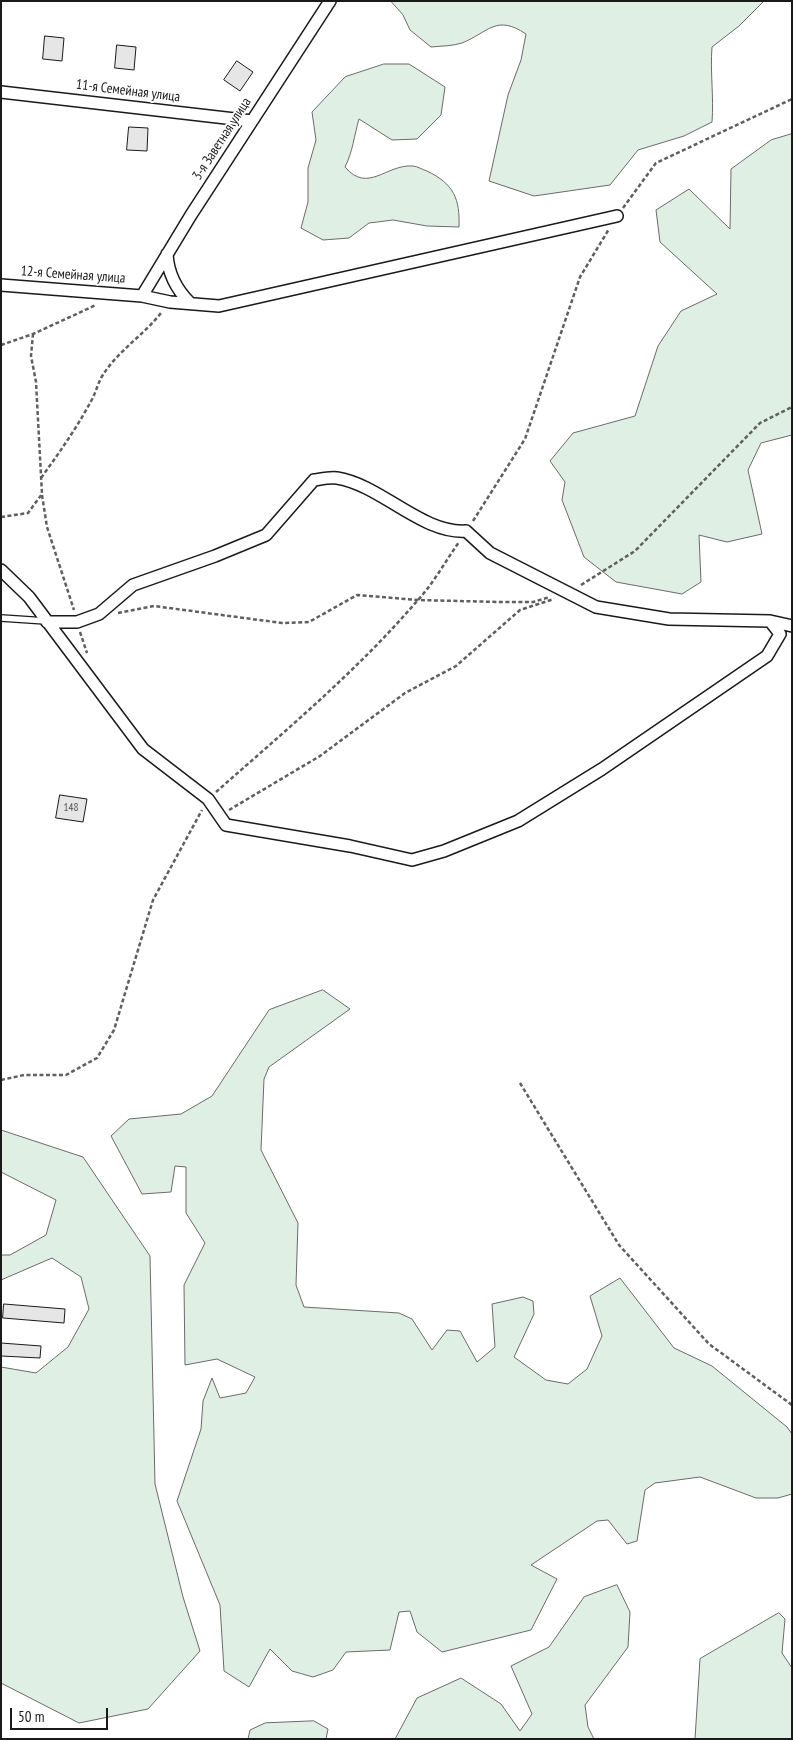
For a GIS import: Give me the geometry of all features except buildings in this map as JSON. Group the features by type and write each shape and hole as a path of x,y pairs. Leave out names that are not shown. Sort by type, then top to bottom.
{"street":[{"name":"3-я Заветная улица","path":"142,296 330,1"},
{"name":"11-я Семейная улица","path":"1,92 252,121"},
{"name":"12-я Семейная улица","path":"1,285 142,296 170,302 219,306 617,216"},
{"path":"167,254 170,274 182,296 190,303"},
{"path":"47,622 77,622 99,614 133,585 215,556 266,535 314,480 336,478 353,482 454,532 466,531 490,553 596,607 669,618 770,621 792,626"},
{"path":"1,570 30,597 143,749 208,799 226,825 350,846 412,860 444,851 518,821 602,769 767,656 780,634 770,621"}],"lane":[{"path":"1,618 47,622"}],"path":[{"path":"1,1080 24,1075 66,1075 97,1058 114,1030 153,900 208,799 356,666 418,600 466,531 525,439 580,278 617,216 656,163 792,99"},
{"path":"1,345 33,334 120,294"},
{"path":"41,478 68,440 91,402 102,378 124,348 149,329 170,302"},
{"path":"33,334 31,356 36,382 42,494 47,527 87,655"},
{"path":"220,816 320,756 405,693 456,666 520,610 567,592 635,550 760,423 792,407"},
{"path":"1,517 28,512 42,494"},
{"path":"99,614 120,613 154,606 282,623 309,622 357,595 418,600 533,602 567,592"},
{"path":"520,1083 619,1245 710,1344 792,1405"}],"green space":[{"path":"391,1 764,1 739,26 712,47 712,122 684,136 638,150 610,185 534,196 489,181 508,95 521,60 526,34 516,28 500,25 462,43 431,47 410,30 403,15"},
{"path":"384,64 409,64 445,87 441,115 417,139 392,140 359,119 352,149 345,167 353,175 362,178 378,176 403,167 415,166 427,171 444,181 453,193 458,208 459,227 427,226 393,220 369,223 349,238 323,240 301,228 308,202 308,168 316,140 312,112 345,77"},
{"path":"792,134 792,435 761,443 748,470 762,534 727,542 699,535 701,582 682,594 616,582 584,557 562,500 565,482 550,461 573,433 635,416 658,346 681,311 717,294 660,242 656,210 689,189 730,229 731,169 771,140"},
{"path":"323,990 350,1009 269,1067 264,1079 261,1150 298,1223 296,1285 304,1307 399,1313 412,1319 432,1350 447,1330 460,1331 477,1362 495,1347 492,1304 523,1297 533,1301 534,1314 514,1357 546,1380 568,1384 587,1369 602,1336 590,1296 620,1278 674,1348 712,1366 787,1427 792,1434 792,1494 778,1498 756,1498 700,1477 655,1483 645,1490 637,1541 627,1544 608,1520 597,1521 531,1565 557,1579 531,1630 442,1652 417,1632 410,1611 399,1612 390,1650 346,1652 333,1670 313,1677 292,1671 270,1649 249,1687 224,1671 220,1605 177,1501 201,1429 203,1401 212,1378 220,1398 246,1393 255,1377 217,1359 185,1365 184,1285 205,1243 186,1213 186,1167 175,1166 171,1192 142,1194 111,1136 129,1119 181,1114 212,1096 269,1010"},
{"path":"1,1130 83,1157 150,1256 155,1484 183,1597 200,1651 148,1709 79,1723 1,1683 1,1367 36,1373 68,1347 89,1309 81,1277 52,1258 1,1280 1,1255 10,1255 46,1235 56,1200 1,1172"},
{"path":"617,1585 630,1612 628,1647 585,1705 588,1727 594,1739 395,1739 417,1698 461,1678 501,1704 520,1731 532,1714 511,1666 549,1647 584,1597"},
{"path":"779,1613 785,1619 782,1653 792,1668 792,1739 695,1739 700,1659"},
{"path":"314,1721 328,1729 326,1739 248,1739 250,1730 265,1723"}]}
